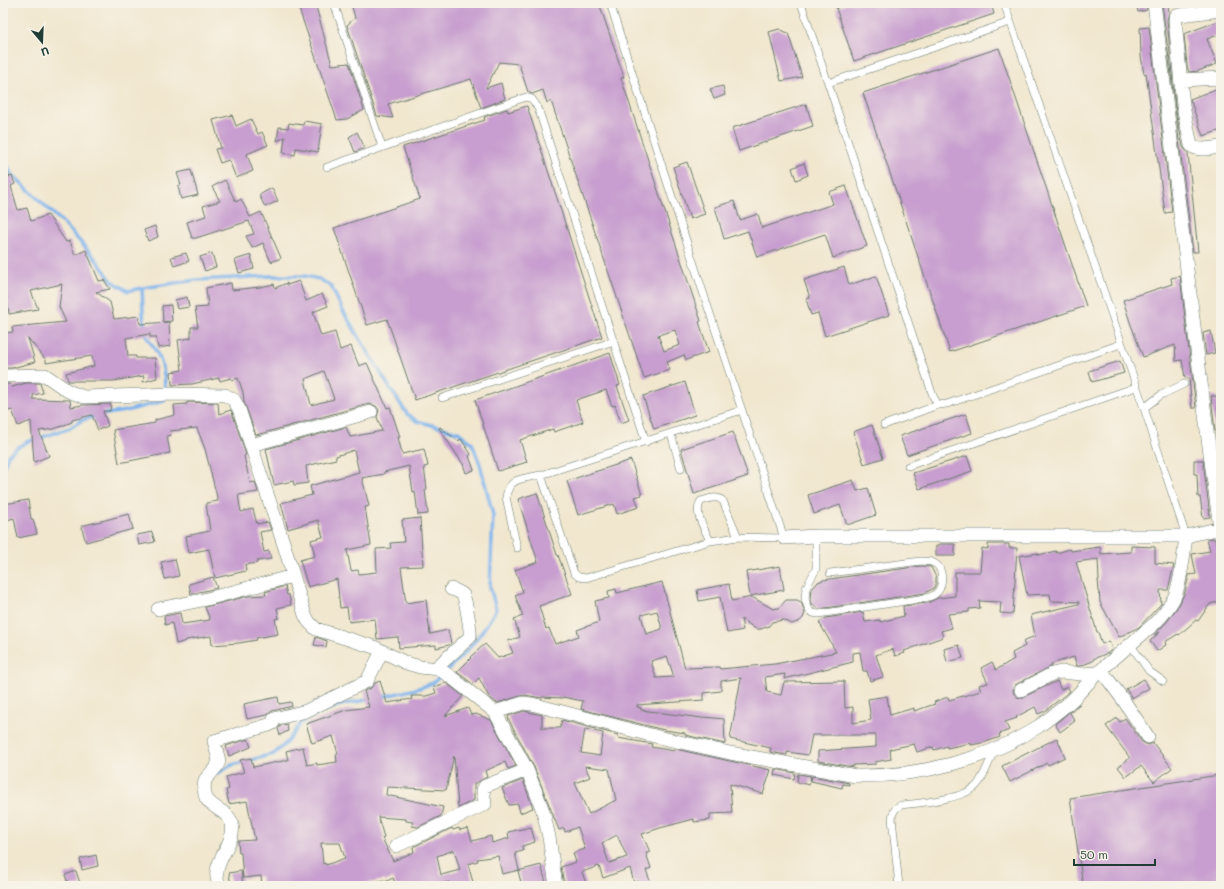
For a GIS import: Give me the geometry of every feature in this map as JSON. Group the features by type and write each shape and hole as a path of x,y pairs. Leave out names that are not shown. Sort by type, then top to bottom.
{"street":[{"path":"784,538 816,536 1186,536 1221,531 1154,3"},
{"path":"1221,10 1176,16 1175,19 1183,106 1191,145 1193,148 1197,149 1221,147"},
{"path":"1181,80 1221,78"},
{"path":"3,376 45,376 68,391 84,397 156,394 225,394 234,400 239,409 305,615 309,622 316,629 382,651 406,663 437,669 451,677 494,712 526,770 543,811 549,837 556,886"},
{"path":"251,445 370,412"},
{"path":"494,712 523,703 532,704 684,743 787,764 856,776 875,776 917,771 960,761 994,750 1021,737 1040,725 1070,701 1099,672 1161,617 1175,597 1182,570 1186,536"},
{"path":"158,609 206,599 293,576"},
{"path":"437,669 470,637 471,631 464,598 460,593 451,589"},
{"path":"220,886 218,883 217,870 232,832 232,824 228,816 206,799 204,790 205,780 217,766 219,761 214,741 269,726 273,723 274,719 306,711 367,681 382,651"},
{"path":"1021,690 1052,674 1061,672 1080,674 1099,672"},
{"path":"1099,672 1124,700 1148,737"},
{"path":"396,846 485,804 483,790 485,786 526,770"}],"lane":[{"path":"334,3 382,147"},
{"path":"540,475 574,573 579,577 586,578 710,541 738,537 784,538 646,118 610,3"},
{"path":"801,3 933,396 938,405"},
{"path":"1004,3 1144,408 1186,536"},
{"path":"828,83 1010,22"},
{"path":"327,167 526,97 532,99 538,108 646,442"},
{"path":"442,398 614,341"},
{"path":"884,425 938,405 947,404 1122,344"},
{"path":"1144,408 1160,395 1184,384"},
{"path":"908,466 1136,387"},
{"path":"517,548 506,497 506,491 512,482 540,475 646,442 742,410"},
{"path":"671,434 681,469"},
{"path":"710,541 697,512 701,501 715,497 720,498 723,501 738,537"},
{"path":"816,536 816,569 806,588 805,599 809,610 813,613 818,614 926,598 935,595 940,589 942,579 938,565 921,561 830,572"},
{"path":"1130,644 1150,671 1163,681"},
{"path":"899,886 892,818 896,808 901,805 943,800 969,791 978,785 994,750"}],"building":[{"path":"302,3 315,3 332,65 349,63 364,110 347,119 337,120 298,6"},
{"path":"351,3 599,3 624,77 621,78 701,321 699,322 709,352 686,360 684,355 667,362 670,370 644,378 551,101 547,103 543,90 532,94 528,92 519,64 499,62 486,88 501,83 505,99 481,108 471,79 388,104 393,118 377,116 347,25 355,18","holes":["675,330 680,345 664,351 658,335"]},
{"path":"850,3 991,3 994,14 854,61 836,8"},
{"path":"1136,3 1146,3 1147,10 1138,12"},
{"path":"1162,3 1168,3 1169,13 1167,20 1175,107 1183,147 1188,153 1198,252 1193,252"},
{"path":"1221,20 1221,34 1207,39 1217,64 1198,71 1189,72 1187,66 1184,34"},
{"path":"1149,27 1172,212 1165,213 1146,73 1144,74 1141,56 1140,28"},
{"path":"779,29 788,33 802,77 781,81 769,32"},
{"path":"999,48 1086,306 950,352 863,93"},
{"path":"723,86 725,95 714,99 710,89"},
{"path":"1221,87 1221,130 1203,136 1190,99"},
{"path":"806,104 813,126 739,151 732,128"},
{"path":"527,106 602,337 415,400 387,319 367,325 334,228 420,199 403,147 485,120 484,117 507,109 508,112"},
{"path":"232,115 236,126 251,119 258,134 262,132 268,145 247,154 253,171 236,178 229,160 220,163 215,149 221,148 213,120"},
{"path":"304,121 322,124 318,152 296,148 295,155 283,153 285,137 277,141 279,127 288,128 289,123 303,125"},
{"path":"357,132 365,148 355,152 349,137"},
{"path":"687,162 705,214 690,219 673,167"},
{"path":"804,163 808,175 796,180 792,168"},
{"path":"3,167 6,167 9,177 12,176 15,184 11,186 18,210 27,208 31,221 48,215 66,242 70,241 75,255 86,250 99,281 104,280 110,289 96,292 110,302 114,319 139,316 140,324 169,322 170,346 158,348 156,337 150,337 150,334 126,338 128,356 136,356 136,358 155,358 157,378 143,382 144,376 113,381 68,381 66,373 94,366 92,356 46,363 46,360 28,338 35,362 12,368 3,368 3,333 13,332 12,327 66,322 59,307 62,284 31,291 38,309 9,314 6,291 3,292"},
{"path":"191,170 198,195 181,199 178,186 181,185 177,173"},
{"path":"225,180 236,202 241,199 250,217 261,212 281,258 271,262 263,243 252,248 246,236 254,234 249,221 192,238 187,222 206,216 203,206 220,201 212,187"},
{"path":"846,186 867,246 833,258 825,234 757,257 748,231 724,239 715,207 734,201 740,220 758,214 762,228 833,204 829,192"},
{"path":"272,188 278,201 265,207 259,195"},
{"path":"155,226 158,237 148,241 144,230"},
{"path":"186,253 189,261 174,266 171,257"},
{"path":"212,253 216,267 205,271 200,257"},
{"path":"251,255 254,269 239,273 235,260"},
{"path":"844,267 849,285 876,276 889,315 825,336 818,313 811,315 806,299 810,298 804,280"},
{"path":"1180,276 1196,408 1192,408 1189,378 1185,378 1182,360 1176,361 1175,345 1143,357 1123,300 1172,284 1171,278"},
{"path":"299,281 306,301 322,294 328,306 313,312 321,336 335,332 340,350 351,346 359,366 367,363 387,408 390,407 400,437 398,437 402,454 424,449 428,466 424,467 428,514 418,515 415,491 413,492 409,466 384,472 384,474 362,478 369,506 365,507 371,545 347,550 351,571 358,570 359,574 377,572 376,549 391,548 390,543 404,542 402,520 420,518 423,566 401,567 406,603 426,600 430,634 448,630 451,643 449,645 436,648 436,645 399,648 398,637 377,639 375,619 349,622 347,607 340,608 337,579 308,587 300,560 315,556 311,540 323,537 318,520 288,529 281,503 312,495 310,486 359,472 354,450 336,456 336,459 306,466 308,483 294,485 293,481 274,485 266,449 346,427 350,437 382,431 377,417 379,410 376,406 369,404 256,435 244,402 243,392 238,378 220,381 219,378 192,384 172,385 171,372 182,370 178,340 191,338 191,327 198,327 195,308 208,307 206,288 231,283 232,290 274,284 275,288 287,283 287,285","holes":["324,371 334,399 311,405 305,379"]},
{"path":"187,297 189,307 177,309 175,300"},
{"path":"171,305 172,321 163,322 162,306"},
{"path":"1211,331 1215,353 1206,355 1203,333"},
{"path":"610,353 620,385 617,386 629,420 621,423 615,405 612,406 606,390 576,400 583,422 554,432 553,429 520,440 527,462 498,471 475,400"},
{"path":"1120,361 1124,373 1092,382 1089,371"},
{"path":"685,382 695,415 654,429 643,396"},
{"path":"26,383 40,383 43,393 33,395 33,399 70,400 71,407 111,404 110,411 103,411 108,426 98,430 92,415 72,420 72,422 54,429 39,431 49,456 34,462 31,421 18,426 12,410 3,413 3,384 11,384 12,387"},
{"path":"1211,396 1217,396 1219,431 1215,431"},
{"path":"187,402 218,403 219,414 231,410 232,412 246,455 244,456 250,483 255,482 258,492 238,495 241,512 253,509 257,524 268,522 271,530 260,532 264,552 269,551 271,559 245,565 246,571 215,578 209,549 189,553 186,536 210,531 206,503 218,501 205,449 197,428 170,431 171,435 167,436 170,453 119,463 113,430 155,423 155,420 175,415 174,405 187,404"},
{"path":"966,414 972,433 907,455 900,436"},
{"path":"872,425 883,458 864,464 853,432"},
{"path":"440,427 458,441 461,439 471,454 469,456 474,470 466,473 463,464 439,428"},
{"path":"733,432 748,476 694,494 681,449"},
{"path":"967,456 972,471 919,489 913,473"},
{"path":"631,460 642,495 635,497 639,507 617,514 614,504 578,515 567,481"},
{"path":"1194,460 1203,460 1210,517 1203,518 1200,497 1198,497 1197,474 1194,474"},
{"path":"853,480 857,491 868,488 876,515 847,525 840,505 814,514 808,495"},
{"path":"537,493 557,555 572,594 539,606 546,629 549,628 555,644 579,636 577,630 599,622 595,601 609,598 608,591 616,589 617,593 662,582 685,668 719,667 720,669 775,664 836,652 819,622 826,618 863,612 865,622 880,620 880,622 904,616 903,606 927,603 938,598 955,596 955,572 980,572 982,548 988,549 988,544 1009,544 1009,548 1017,548 1013,614 1000,613 1001,602 979,601 980,608 969,609 969,612 948,614 952,628 941,631 943,637 904,651 905,653 895,656 893,649 876,655 883,677 870,681 867,671 863,671 860,652 853,653 853,662 784,679 785,674 765,677 767,692 781,695 784,682 844,681 845,708 853,707 853,723 871,720 868,699 887,696 890,715 914,708 914,711 935,704 934,702 948,697 949,700 981,691 979,685 988,683 981,668 992,662 996,670 1014,659 1012,653 1025,646 1023,641 1035,636 1031,615 1079,604 1079,602 1051,601 1050,594 1027,595 1019,556 1038,553 1038,555 1056,551 1056,553 1070,549 1071,551 1100,547 1101,554 1131,552 1131,546 1155,547 1155,563 1174,565 1168,590 1160,590 1161,604 1139,627 1119,637 1100,602 1098,559 1076,562 1097,632 1102,644 1109,641 1112,649 1108,653 1093,659 1093,661 1080,666 1077,666 1074,657 1051,664 1052,666 1015,685 1013,690 1014,694 1021,698 1057,681 1061,690 1067,686 1070,691 1045,711 1038,714 1035,707 1016,717 1017,718 1005,722 1009,730 999,734 1000,737 986,742 971,745 971,743 947,748 947,746 934,750 933,747 917,752 914,744 890,749 891,759 875,762 876,764 853,765 853,767 818,761 818,751 876,747 876,735 812,735 808,755 787,752 787,755 770,752 771,748 730,739 741,678 721,681 721,691 704,693 704,700 637,705 637,707 641,708 641,710 702,718 724,719 725,744 685,735 685,733 664,730 581,709 583,701 563,697 542,698 524,695 497,703 489,697 479,678 473,684 457,672 471,658 470,657 485,644 498,658 513,653 508,641 520,637 514,619 523,616 515,595 523,592 515,570 538,562 518,499","holes":["657,611 662,629 646,634 641,615","667,656 674,677 656,678 651,661"]},
{"path":"28,500 31,519 33,519 37,534 18,538 14,518 7,520 4,504"},
{"path":"129,514 133,529 86,542 81,526"},
{"path":"152,532 155,542 139,545 137,535"},
{"path":"1213,538 1217,543 1219,551 1216,552 1221,575 1221,601 1210,604 1198,621 1196,620 1179,635 1178,634 1165,642 1166,645 1157,651 1150,641 1160,632 1154,635 1166,623 1179,605 1185,592 1189,575 1196,574 1192,554 1210,551 1207,539"},
{"path":"939,544 955,544 955,556 936,556 936,546 939,546"},
{"path":"175,559 179,576 165,579 161,562"},
{"path":"780,566 784,590 750,596 746,572"},
{"path":"921,566 931,567 936,577 934,588 925,593 819,609 812,604 812,589 818,582 823,580"},
{"path":"213,577 217,588 191,594 189,584"},
{"path":"729,584 732,601 752,597 773,609 779,608 786,600 797,600 801,602 805,613 803,618 792,624 784,620 772,622 769,626 761,629 756,629 741,619 743,630 727,633 720,597 699,601 697,590"},
{"path":"285,586 291,605 277,608 279,618 275,619 278,634 239,643 212,645 211,636 186,640 176,644 172,623 165,625 164,616 180,613 182,624 210,620 205,607 248,596 266,595 265,592"},
{"path":"316,637 327,641 326,647 314,645"},
{"path":"959,645 963,658 947,662 944,649"},
{"path":"1144,679 1149,688 1132,698 1126,689"},
{"path":"380,681 387,703 412,699 411,696 426,696 436,693 434,687 446,683 463,696 445,716 468,708 471,715 476,714 491,720 516,766 508,769 505,762 485,771 487,777 474,784 474,800 458,808 454,756 446,790 387,787 386,795 443,807 441,816 418,827 412,826 413,822 406,821 406,819 378,817 384,837 382,838 393,861 414,852 413,847 452,828 453,830 459,828 460,830 468,828 472,841 491,836 492,843 509,838 508,832 531,827 535,842 522,846 523,851 515,853 519,870 502,874 498,856 477,859 478,861 468,864 474,886 450,886 449,882 432,886 396,886 393,878 385,882 384,880 353,886 262,886 261,876 243,878 241,853 239,853 238,841 255,840 247,801 229,804 226,790 229,789 226,777 244,772 240,760 251,758 253,767 288,760 286,751 303,747 307,765 337,762 336,754 338,754 333,736 312,743 306,724 346,710 369,707 364,691 371,688 375,683","holes":["321,843 340,843 345,858 326,865 325,863 323,864","454,850 460,870 441,875 437,856"]},
{"path":"278,697 279,704 291,702 292,706 272,711 267,715 247,719 244,704"},
{"path":"1079,704 1080,705 1070,713 1075,721 1060,732 1055,724"},
{"path":"524,711 542,715 542,728 560,728 562,720 618,735 618,738 652,744 651,747 675,751 675,749 771,770 763,794 730,784 732,813 710,814 710,820 694,822 694,819 642,834 650,852 646,853 651,868 646,870 652,886 639,886 638,881 634,883 630,868 603,878 599,866 582,872 587,886 566,886 561,867 576,862 573,853 585,849 578,827 565,832 564,828 559,830 534,767 508,716","holes":["585,729 603,733 600,756 581,753","585,766 609,769 616,800 589,814 575,783 590,777","617,835 627,857 609,863 602,843"]},
{"path":"1117,718 1120,722 1125,718 1142,742 1148,745 1153,743 1172,768 1154,782 1141,766 1126,777 1118,767 1130,758 1106,726"},
{"path":"287,724 288,731 280,735 278,729 280,726"},
{"path":"1057,738 1065,757 1048,765 1047,763 1010,782 1002,766"},
{"path":"248,739 251,747 229,756 226,746"},
{"path":"775,769 795,773 794,779 774,775"},
{"path":"798,774 811,776 809,785 797,782"},
{"path":"1219,775 1221,788 1221,886 1083,886 1070,798"},
{"path":"812,776 849,783 849,785 843,784 842,788 811,781"},
{"path":"523,780 533,808 520,813 518,804 509,805 502,788"},
{"path":"96,855 98,866 82,870 80,859"},
{"path":"541,865 547,886 522,886 518,871"},
{"path":"76,871 81,886 69,886 65,875"},
{"path":"241,871 243,886 231,886 229,873"}],"waterway":[{"path":"3,159 11,173 63,223 94,257 112,281 128,291 142,288"},
{"path":"3,469 8,455 27,442 70,428 82,420 164,401 165,382 162,364 145,332 142,288 196,280 271,276 305,276 319,279 331,286 343,311 407,414 417,421 458,432 472,443 480,464 493,515 490,587 496,609 474,642 447,670"},
{"path":"381,697 416,689 433,683 442,674"},
{"path":"218,773 232,765 274,754 286,743 301,723 315,715 340,705 371,699"}]}
